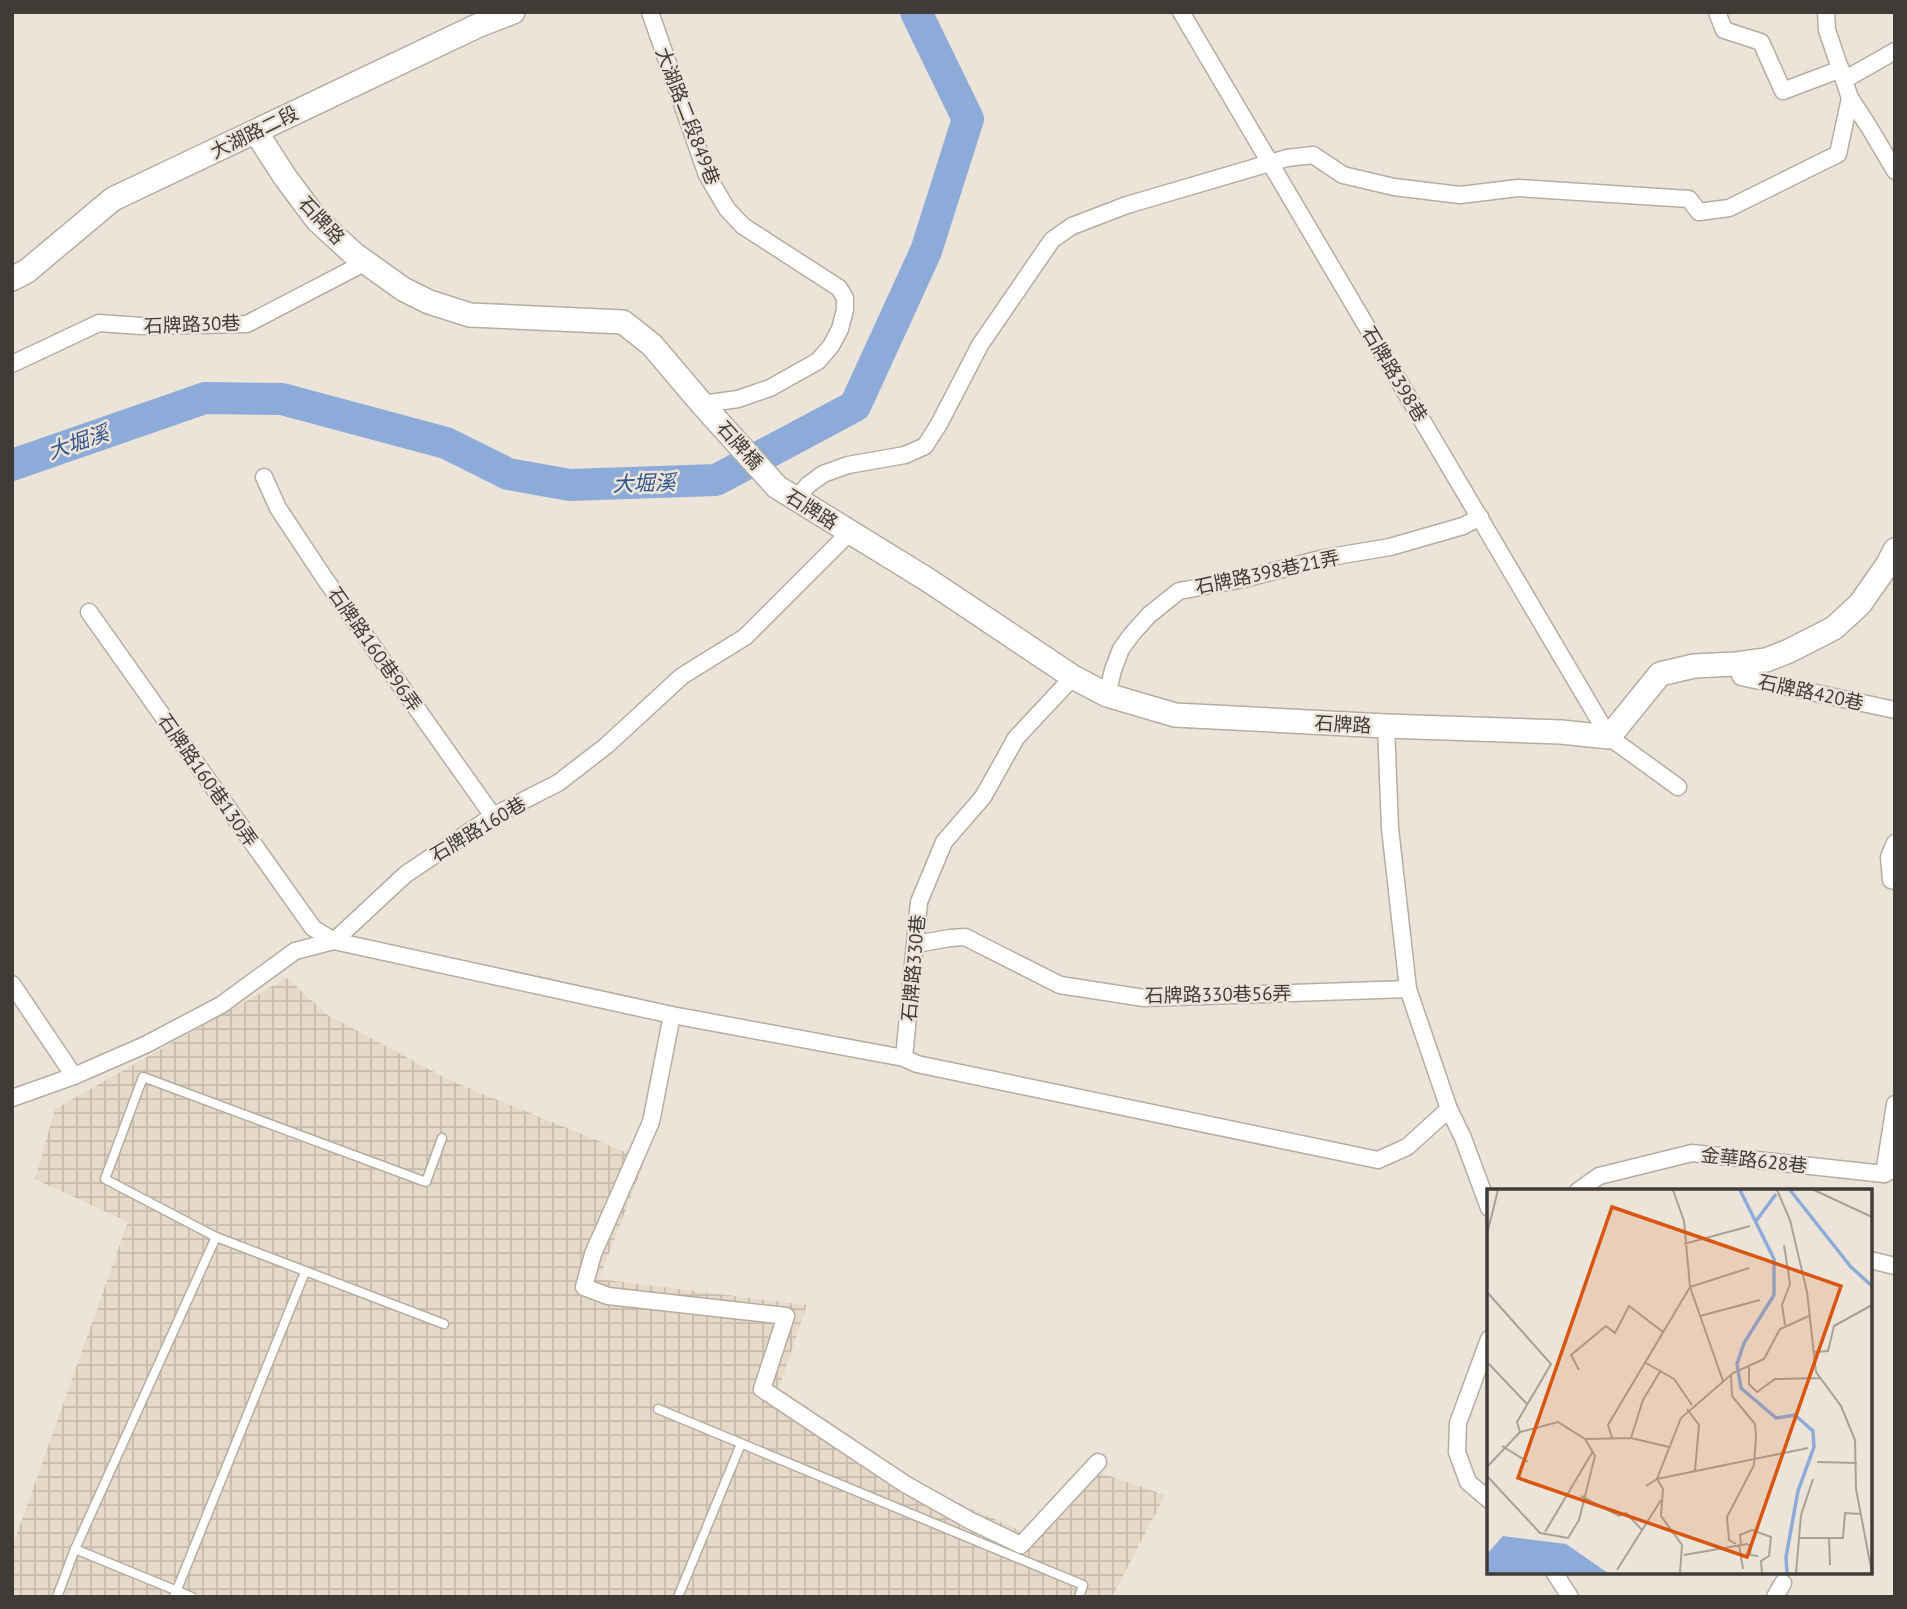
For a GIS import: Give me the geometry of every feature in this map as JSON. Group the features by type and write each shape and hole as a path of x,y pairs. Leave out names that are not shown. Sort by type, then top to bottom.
{"street":[{"name":"大湖路二段","path":"12,279 27,271 113,199 256,132 474,19 513,12"},
{"name":"大湖路二段849巷","path":"650,12 707,175 727,209 743,226 839,288 845,298 840,329 831,346 818,361 770,388 738,399 702,404"},
{"name":"石牌路398巷","path":"1181,12 1609,737"},
{"path":"1717,12 1724,30 1761,42 1783,92 1842,74 1895,51"},
{"path":"1826,12 1826,30 1850,98 1895,171"},
{"path":"787,493 808,485 823,474 848,465 905,455 925,446 980,345 1052,240 1072,226 1127,205 1287,158 1313,155 1343,175 1394,187 1460,195 1518,188 1689,199 1699,212 1729,208 1838,154 1850,98"},
{"name":"石牌路","path":"256,132 317,220 403,289 429,302 470,315 623,322 652,345 702,404"},
{"name":"石牌路30巷","path":"12,364 99,323 141,326 247,324 366,262"},
{"name":"石牌橋","path":"702,404 787,493"},
{"name":"石牌路160巷96弄","path":"264,477 278,508 493,816"},
{"name":"石牌路","path":"787,493 928,580 1073,677 1107,695 1175,715 1561,732 1609,737"},
{"name":"石牌路398巷21弄","path":"1107,695 1121,649 1149,615 1180,591 1244,579 1324,558 1390,547 1463,526 1480,517"},
{"name":"石牌路160巷","path":"12,1098 74,1076 145,1045 221,1005 295,951 334,941 407,874 493,816 558,783 606,746 682,676 745,637 850,532"},
{"path":"1678,787 1609,737 1660,674 1694,666 1766,660 1834,628 1860,604 1888,565 1895,550"},
{"name":"石牌路160巷130弄","path":"89,612 313,928 334,941"},
{"name":"石牌路420巷","path":"1735,664 1741,677 1895,710"},
{"name":"石牌路330巷","path":"904,1058 919,902 944,842 983,797 1016,738 1073,677"},
{"path":"1386,726 1391,828 1408,989 1449,1110 1463,1138 1487,1203"},
{"path":"1895,843 1889,857 1891,880 1895,881"},
{"name":"石牌路330巷56弄","path":"916,944 965,937 1060,985 1144,998 1408,989"},
{"path":"334,941 673,1015 904,1058 916,1064 1378,1160 1407,1147 1449,1110"},
{"path":"12,984 74,1076"},
{"path":"673,1015 651,1122 593,1254 584,1287 608,1296 786,1316 762,1389 905,1484 1021,1545 1098,1462"},
{"path":"1890,1171 1895,1104"},
{"name":"金華路628巷","path":"1581,1189 1599,1176 1692,1153 1890,1171"},
{"path":"1872,1260 1895,1266"},
{"path":"1487,1344 1458,1423 1457,1452 1468,1482 1487,1498"},
{"path":"1555,1574 1570,1597"}],"lane":[{"path":"442,1138 426,1182 143,1077 105,1179 216,1237 444,1324"},
{"path":"57,1597 75,1549 216,1237"},
{"path":"175,1594 305,1272"},
{"path":"658,1409 1083,1586 1079,1597"},
{"path":"678,1597 741,1444"},
{"path":"75,1549 175,1594 192,1597"}],"shaded area":[{"path":"287,978 326,1014 449,1080 645,1160 599,1279 807,1305 779,1388 934,1492 1026,1533 1095,1471 1165,1495 1112,1597 12,1597 12,1548 128,1222 35,1179 55,1109"}],"waterway":[{"name":"大堀溪","path":"12,465 205,398 282,399 446,443 508,474 570,485 716,480 855,406 926,251 968,119 916,12"}]}
